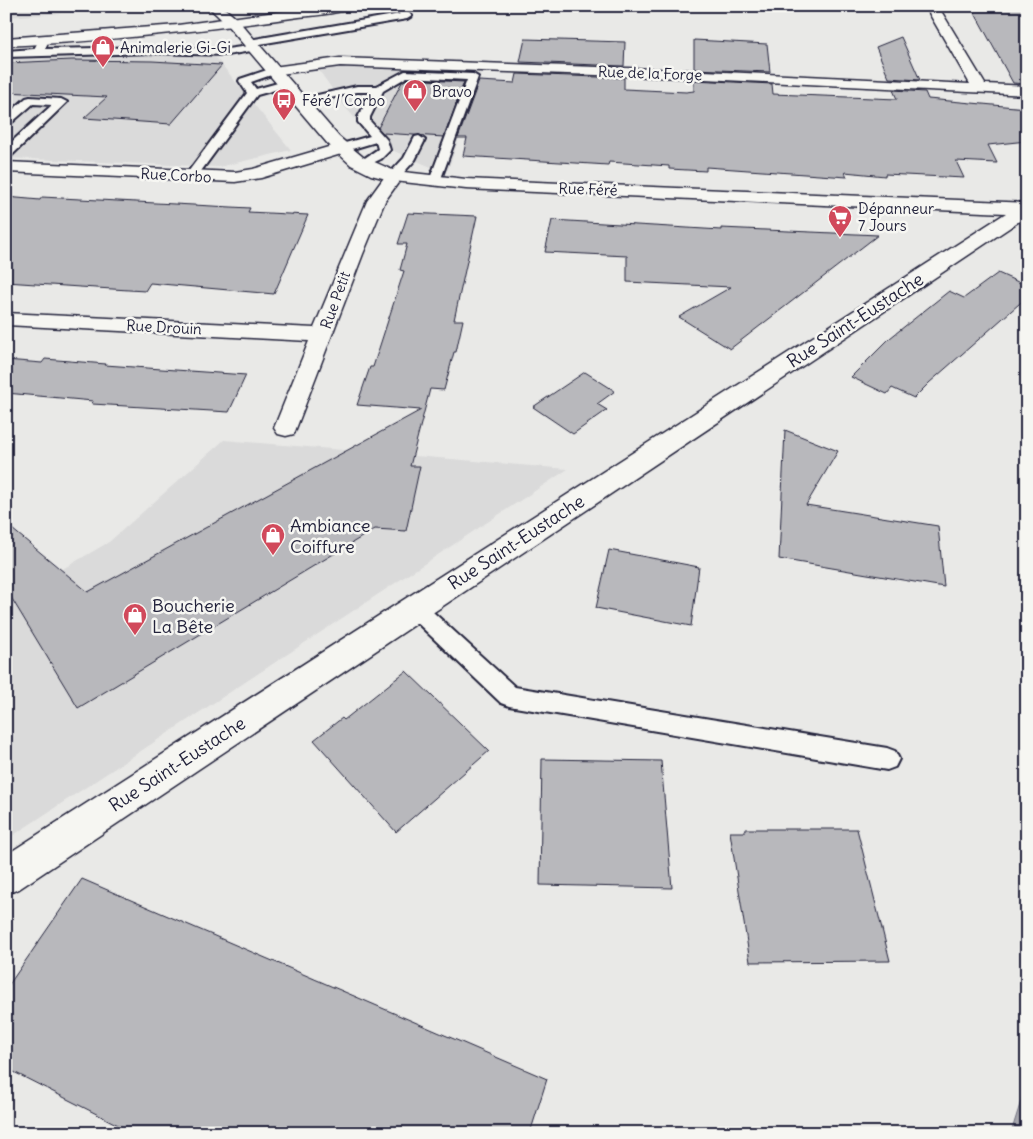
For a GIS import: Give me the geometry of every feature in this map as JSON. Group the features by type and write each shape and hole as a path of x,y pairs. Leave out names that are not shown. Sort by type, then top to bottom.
{"street":[{"path":"6,30 89,25 215,9 262,6"},
{"path":"6,42 41,46 348,6"},
{"path":"930,6 979,87"},
{"name":"Rue Féré","path":"215,9 232,22 342,148 362,164 400,170 435,181 1026,209"},
{"name":"Rue de la Forge","path":"273,71 340,62 684,74 979,87 1027,91"},
{"name":"Rue Corbo","path":"6,167 192,176 245,176 342,148"},
{"name":"Rue Petit","path":"286,428 349,262 376,201 400,170"},
{"name":"Rue Saint-Eustache","path":"6,876 1026,209"},
{"name":"Rue Drouin","path":"6,319 322,335"}],"lane":[{"path":"6,54 41,46 227,52 251,45 407,16 396,6"},
{"path":"253,93 244,81 273,71"},
{"path":"300,102 357,89 379,89 405,74 473,77 435,181"},
{"path":"192,176 253,93 285,84"},
{"path":"362,164 384,150 383,143 364,122 364,117 379,89"},
{"path":"6,122 30,100 61,102 6,154"},
{"path":"342,148 378,138"},
{"path":"400,170 418,140"},
{"path":"400,170 426,155 432,140"},
{"path":"415,608 509,696 887,758"}],"shaded area":[{"path":"6,6 166,6 6,17"},
{"path":"204,43 291,150 219,167 6,158 6,100 13,94 6,93 6,51"},
{"path":"341,67 481,74 448,170 431,167 378,144 345,107 318,69"},
{"path":"224,440 568,469 6,840 6,602 109,542"},
{"path":"1027,1082 1027,1133 1011,1133"}],"building":[{"path":"971,6 1027,6 1027,84 1013,83"},
{"path":"901,37 920,80 889,78 876,47"},
{"path":"525,39 625,42 624,66 520,62"},
{"path":"694,40 767,44 770,72 694,69"},
{"path":"72,60 152,61 222,65 171,124 84,118 107,97 6,92 6,63"},
{"path":"517,74 624,78 624,89 686,92 694,91 694,80 772,84 773,94 897,99 893,90 925,92 928,99 1026,108 1020,97 1027,97 1027,141 988,145 997,163 956,161 964,178 885,174 885,176 845,172 847,177 706,167 706,171 669,169 669,166 609,162 608,165 463,156 467,138 458,138 479,81 515,83"},
{"path":"407,79 464,82 444,137 383,133 378,128 402,82"},
{"path":"6,197 40,200 42,197 250,208 248,212 308,215 274,294 150,283 145,291 6,282"},
{"path":"408,213 477,216 454,320 463,320 456,352 454,352 444,390 430,389 410,466 420,466 406,531 375,529 78,708 6,589 6,524 88,592 421,410 357,405 370,367 373,367 404,271 400,270 407,244 398,244"},
{"path":"552,220 721,230 721,228 878,235 730,349 679,317 731,287 627,282 627,256 545,252"},
{"path":"998,273 1027,286 1027,297 914,398 892,388 887,394 851,377 890,338 949,291 964,298"},
{"path":"45,359 246,375 229,412 92,404 93,401 6,393 6,360 42,363"},
{"path":"585,372 615,391 597,404 607,410 573,434 533,407"},
{"path":"785,430 838,451 806,505 938,526 944,587 779,559"},
{"path":"609,550 699,567 691,626 596,608"},
{"path":"406,671 489,751 396,832 314,740 342,718 344,720"},
{"path":"542,759 661,761 672,888 540,885"},
{"path":"745,829 857,829 890,961 750,962 730,832 745,832"},
{"path":"82,879 547,1079 530,1133 134,1133 6,1068 6,989"}],"place":[{"name":"Animalerie Gi-Gi","path":"103,68"},
{"name":"Bravo","path":"415,112"},
{"name":"Féré / Corbo","path":"284,121"},
{"name":"Dépanneur 7 Jours","path":"840,238"},
{"name":"Ambiance Coiffure","path":"273,556"},
{"name":"Boucherie La Bête","path":"135,636"}]}
